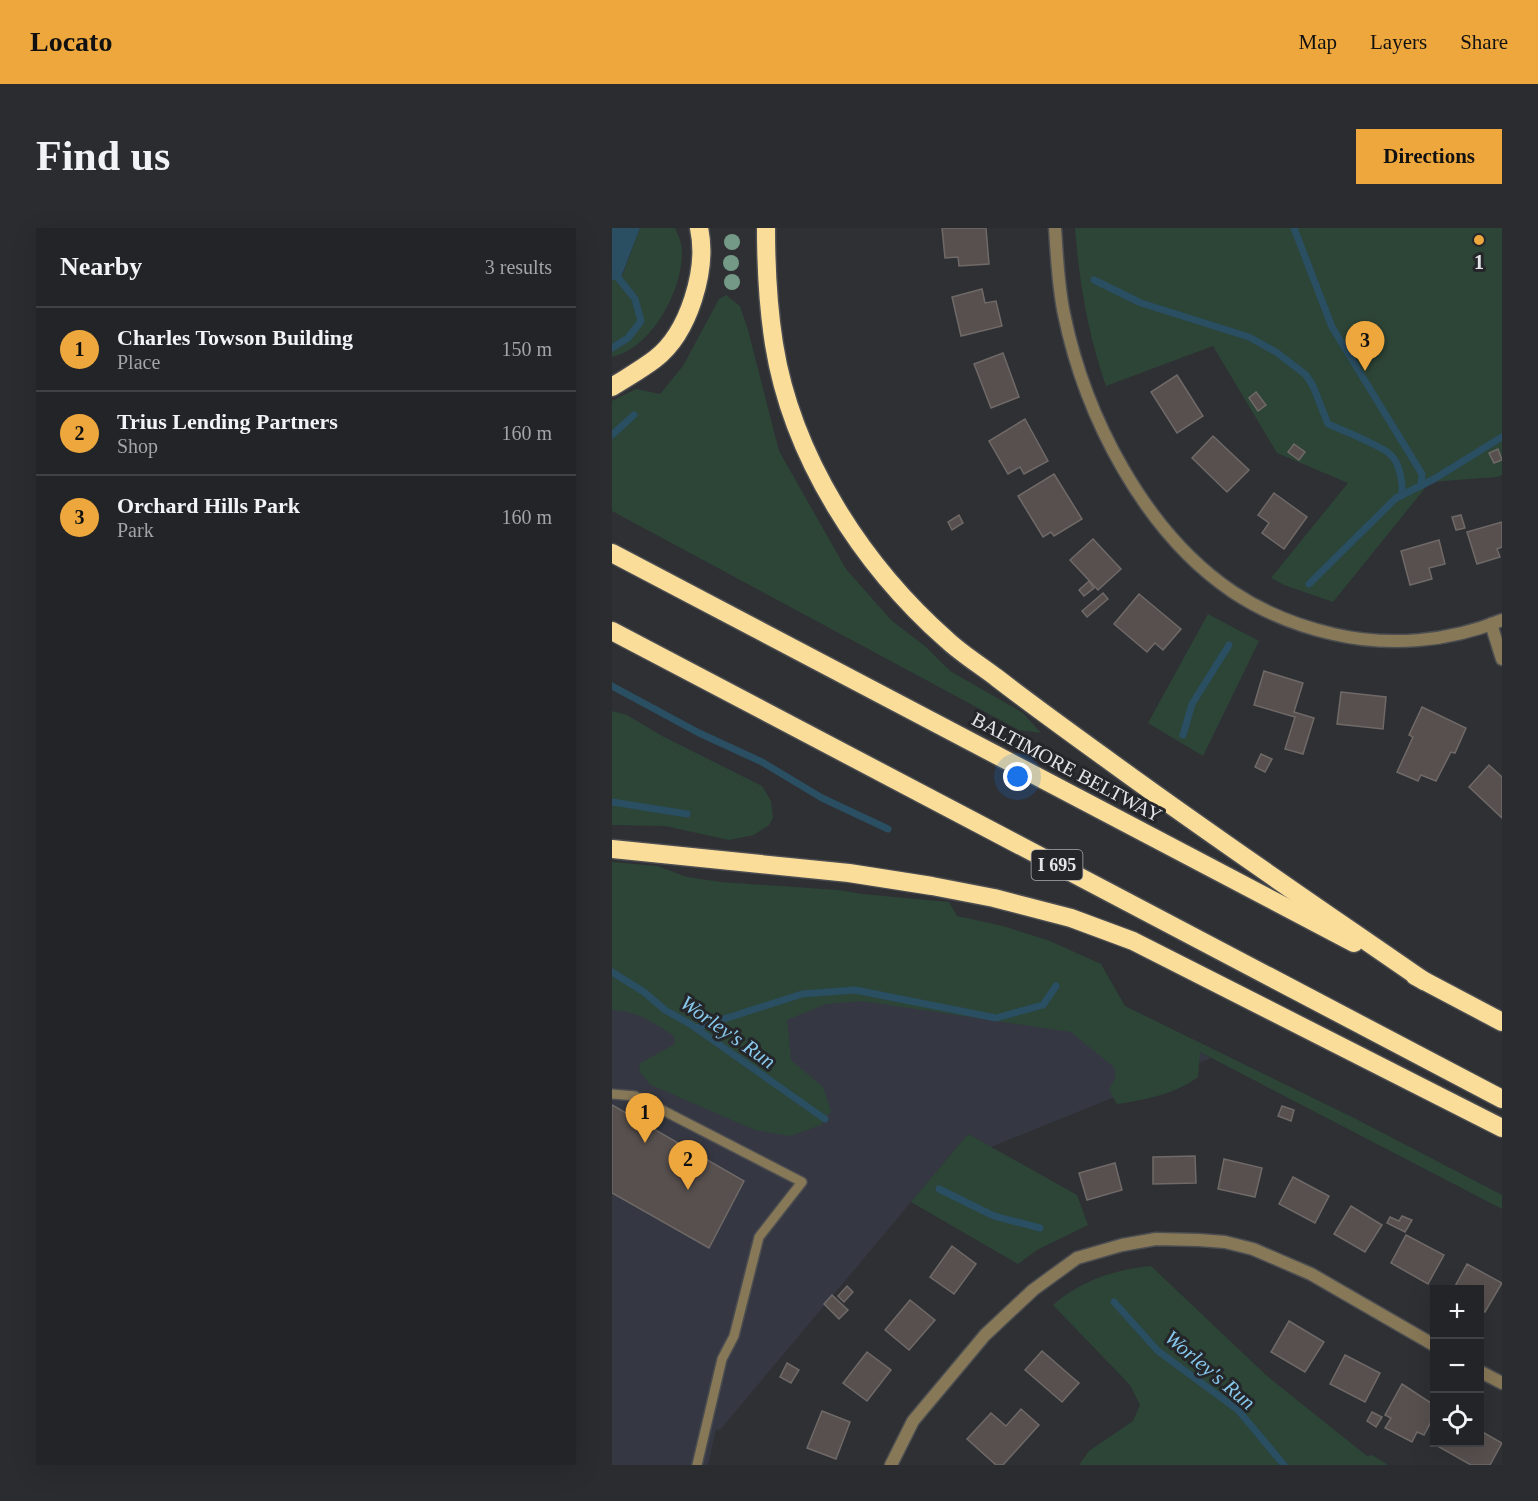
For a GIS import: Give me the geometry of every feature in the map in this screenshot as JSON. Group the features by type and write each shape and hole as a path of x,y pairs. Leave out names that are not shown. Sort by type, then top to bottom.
{"highway":[{"path":"612,387 656,358 676,338 689,313 696,288 700,261 699,228"},
{"path":"766,228 766,268 775,346 789,403 805,446 826,491 875,565 895,590 948,641 1048,716 1142,785 1425,981"},
{"name":"BALTIMORE BELTWAY","path":"612,553 1502,1022"},
{"name":"I 695","path":"612,631 1502,1099"},
{"path":"612,849 849,873 994,898 1071,918 1133,942 1502,1128"}],"street":[{"path":"1055,228 1059,284 1064,313 1083,382 1104,431 1126,473 1162,525 1183,549 1233,592 1286,620 1312,629 1351,638 1386,642 1441,638 1497,622 1502,658"},
{"path":"891,1465 913,1421 985,1335 1033,1290 1077,1258 1122,1245 1156,1239 1199,1240 1225,1242 1253,1249 1311,1274 1430,1343"},
{"path":"1484,1374 1502,1383"}],"lane":[{"path":"612,1094 635,1096 802,1182 759,1237 735,1336 723,1359 697,1465"}],"shaded area":[{"path":"612,974 1091,995 1211,1058 991,1147 968,1134 720,1430 716,1429 708,1465 612,1465"}],"green space":[{"path":"640,228 675,228 682,247 681,266 671,299 652,330 627,351 612,357 612,280 621,279"},
{"path":"1075,228 1502,228 1502,475 1430,482 1333,602 1284,585 1271,578 1348,483 1277,453 1213,346 1106,386 1085,308"},
{"path":"726,295 740,306 779,451 846,569 891,620 926,647 950,671 1023,713 1041,733 1019,730 612,511 612,401 636,389 660,394 683,366 719,299"},
{"path":"1208,614 1259,641 1203,756 1148,723"},
{"path":"612,711 627,715 662,736 762,786 771,801 773,818 769,825 754,835 729,840 665,826 612,825"},
{"path":"612,862 657,866 687,877 721,882 838,890 949,902 957,916 1003,926 1050,941 1101,964 1125,1006 1356,1119 1502,1195 1502,1209 1200,1052 1198,1077 1189,1083 1159,1095 1117,1104 1109,1090 1116,1076 1114,1067 1071,1032 862,1001 826,1004 787,1020 791,1060 823,1087 831,1111 821,1125 790,1136 755,1130 651,1085 640,1072 639,1064 675,1044 674,1036 645,1018 612,1010"},
{"path":"968,1134 1077,1195 1088,1225 1037,1250 1018,1264 911,1202"},
{"path":"1151,1266 1267,1376 1367,1456 1372,1455 1388,1465 1079,1465 1089,1451 1133,1421 1140,1405 1130,1385 1053,1305 1075,1289 1099,1278 1125,1270"}],"water":[{"path":"612,228 640,228 620,280 612,280"}],"building":[{"path":"942,228 986,228 989,264 959,266 958,257 945,258"},
{"path":"982,289 985,303 996,301 1002,326 961,336 952,297"},
{"path":"1003,353 1019,397 991,408 974,364"},
{"path":"1177,375 1203,416 1177,433 1151,392"},
{"path":"1256,392 1266,405 1258,411 1249,398"},
{"path":"1025,419 1048,461 1024,474 1020,467 1008,474 989,441"},
{"path":"1213,436 1249,470 1227,492 1192,458"},
{"path":"1294,444 1305,452 1299,460 1288,452"},
{"path":"1498,449 1502,460 1494,463 1489,453"},
{"path":"1054,474 1082,519 1054,536 1051,532 1043,537 1018,496"},
{"path":"1274,493 1307,517 1284,549 1262,533 1269,523 1258,515"},
{"path":"959,515 963,523 952,530 948,522"},
{"path":"1461,515 1465,528 1456,530 1452,517"},
{"path":"1502,522 1502,547 1497,549 1500,557 1477,564 1467,532"},
{"path":"1093,539 1121,569 1098,590 1070,560"},
{"path":"1439,540 1445,564 1429,568 1432,579 1410,585 1401,551"},
{"path":"1089,581 1094,588 1084,596 1079,590"},
{"path":"1103,593 1108,599 1087,617 1082,611"},
{"path":"1139,594 1181,629 1163,650 1155,643 1147,652 1114,624"},
{"path":"1264,671 1303,683 1294,712 1314,718 1303,754 1285,749 1295,717 1254,705"},
{"path":"1341,692 1386,697 1383,729 1337,724"},
{"path":"1422,707 1466,728 1455,753 1451,752 1436,781 1421,775 1418,781 1397,772 1413,737 1409,735"},
{"path":"1261,754 1272,759 1265,772 1255,767"},
{"path":"1489,765 1502,777 1502,818 1469,787"},
{"path":"612,1105 744,1181 709,1248 612,1193"},
{"path":"1282,1106 1294,1110 1291,1121 1278,1116"},
{"path":"1195,1156 1196,1183 1153,1184 1153,1157"},
{"path":"1224,1159 1262,1168 1255,1197 1218,1189"},
{"path":"1115,1163 1122,1190 1087,1200 1079,1173"},
{"path":"1293,1177 1329,1196 1315,1223 1279,1204"},
{"path":"1351,1206 1382,1225 1365,1252 1334,1234"},
{"path":"1402,1216 1412,1220 1405,1232 1387,1223 1390,1217 1399,1221"},
{"path":"1406,1235 1444,1255 1428,1284 1391,1263"},
{"path":"952,1246 976,1264 954,1294 930,1277"},
{"path":"1467,1264 1502,1283 1485,1312 1484,1285 1456,1285"},
{"path":"847,1286 853,1292 844,1302 838,1296"},
{"path":"832,1295 848,1310 839,1319 824,1304"},
{"path":"910,1300 935,1320 909,1350 885,1330"},
{"path":"1289,1321 1324,1342 1305,1372 1271,1352"},
{"path":"1042,1351 1079,1383 1062,1402 1025,1370"},
{"path":"867,1352 891,1370 867,1401 843,1383"},
{"path":"1345,1355 1380,1373 1365,1402 1330,1384"},
{"path":"787,1363 799,1370 791,1383 780,1377"},
{"path":"1402,1384 1430,1402 1430,1424 1424,1435 1417,1432 1412,1442 1385,1428 1391,1418 1385,1415"},
{"path":"1021,1409 1039,1425 1003,1465 996,1465 967,1439 991,1413 1006,1426"},
{"path":"822,1411 850,1422 836,1459 807,1448"},
{"path":"1372,1412 1382,1417 1376,1427 1367,1421"},
{"path":"1484,1433 1502,1443 1490,1465 1471,1465 1439,1447 1484,1447"}],"waterway":[{"path":"1294,228 1332,327 1422,474 1421,485"},
{"path":"612,270 635,299 641,321 628,338 612,348"},
{"path":"1094,280 1141,303 1249,337 1276,352 1306,375 1313,386 1328,424 1372,443 1391,455 1400,474 1402,495"},
{"path":"612,435 634,415"},
{"path":"1309,584 1396,498 1434,479 1502,437"},
{"path":"1183,735 1192,704 1229,645"},
{"path":"612,686 699,733 762,762 822,798 888,829"},
{"path":"612,802 687,814"},
{"name":"Worley's Run","path":"612,972 825,1119"},
{"path":"696,1028 802,994 855,990 996,1018 1043,1005 1056,986"},
{"name":"Worley's Run","path":"939,1189 994,1216 1040,1228"},
{"name":"Worley's Run","path":"1114,1302 1158,1351 1238,1410 1284,1465"}],"place":[{"name":"1","path":"1479,240"},
{"name":"Orchard Hills Park","path":"1365,371"},
{"name":"Charles Towson Building","path":"645,1143"},
{"name":"Trius Lending Partners","path":"688,1190"}]}
